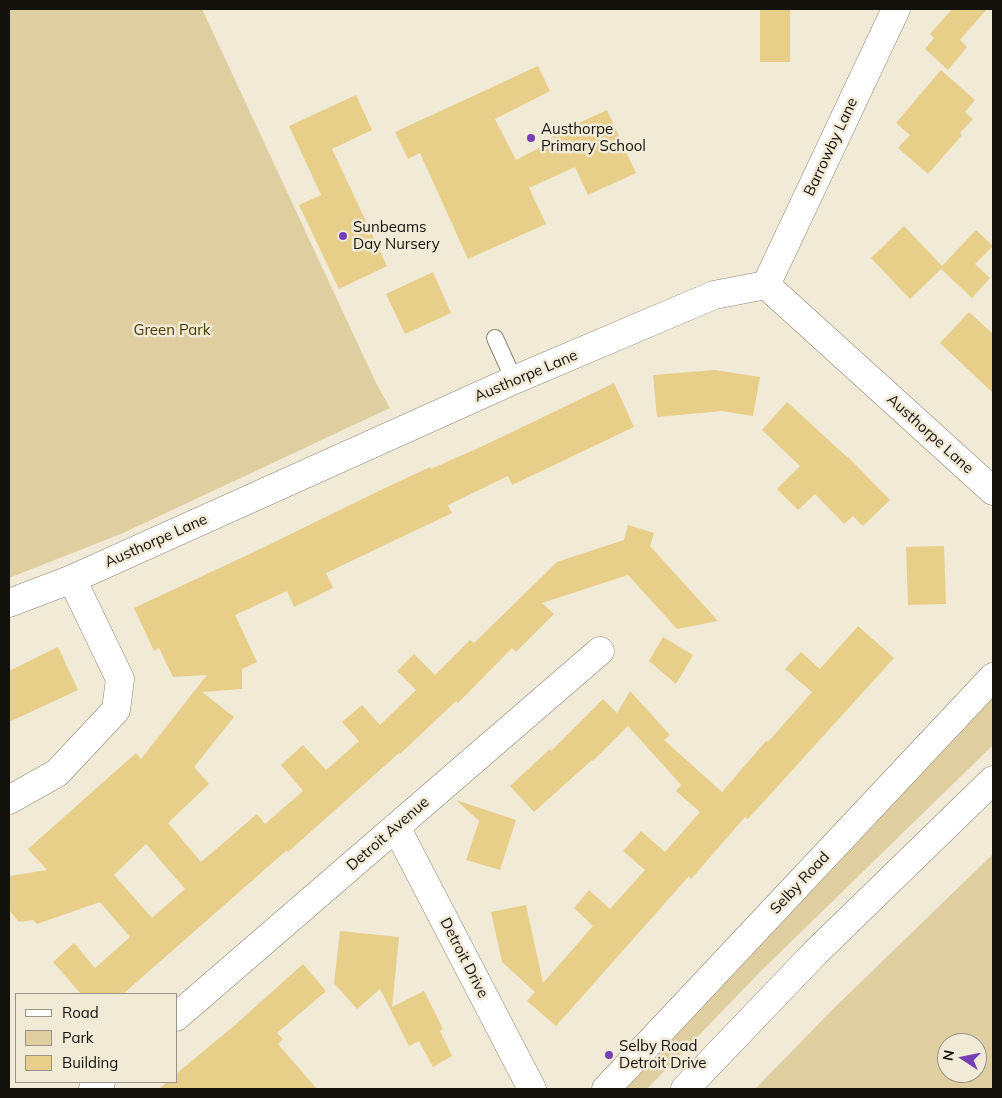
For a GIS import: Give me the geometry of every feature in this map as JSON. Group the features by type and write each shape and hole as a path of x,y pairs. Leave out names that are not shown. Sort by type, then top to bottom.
{"street":[{"name":"Barrowby Lane","path":"766,285 896,9"},
{"name":"Austhorpe Lane","path":"9,603 72,579 514,380 714,295 766,285 993,491"},
{"path":"9,800 57,773 116,710 120,679 72,579"},
{"name":"Detroit Avenue","path":"178,1015 600,651"},
{"name":"Selby Road","path":"606,1089 993,677"},
{"path":"685,1089 815,953 993,780"},
{"name":"Detroit Drive","path":"396,827 532,1089"}],"lane":[{"path":"495,338 514,380"}],"green space":[{"name":"Green Park","path":"9,9 202,9 376,383 390,408 123,533 9,578"},
{"path":"993,695 993,745 761,971 647,1089 622,1089"},
{"path":"993,854 993,1089 755,1089 834,1008"}],"building":[{"path":"760,9 790,9 790,62 760,62"},
{"path":"952,9 987,9 960,40 967,47 948,70 925,49 934,38 930,34"},
{"path":"538,66 550,91 495,119 516,160 554,140 552,135 607,110 636,173 588,195 575,167 529,188 546,224 468,259 420,153 408,159 395,132"},
{"path":"941,70 975,100 965,112 973,119 960,133 962,135 928,174 898,148 910,135 896,123"},
{"path":"356,95 372,130 332,149 387,266 339,289 299,205 321,195 289,126"},
{"path":"904,226 942,266 976,230 993,246 975,264 990,278 972,298 941,269 910,299 871,258"},
{"path":"433,272 451,313 405,334 386,294"},
{"path":"969,312 993,334 993,393 940,343"},
{"path":"715,370 760,377 753,416 722,411 657,417 653,375"},
{"path":"614,383 634,427 512,485 508,476 448,505 452,513 326,573 333,588 294,607 287,591 235,615 257,662 242,669 242,689 202,692 234,717 194,767 209,784 168,823 201,862 257,814 265,824 303,791 281,765 303,745 326,770 359,741 342,722 362,705 380,725 416,690 397,671 414,654 435,675 470,640 474,643 557,562 624,540 628,525 654,533 650,546 718,621 677,629 628,575 542,603 554,614 516,652 512,648 458,703 456,701 400,754 124,993 80,993 53,962 74,943 95,968 130,937 100,902 37,924 33,920 19,922 9,910 9,876 47,870 28,849 136,753 141,759 207,675 173,677 159,648 154,651 134,608 385,488 430,467 431,469","holes":["146,844 185,889 152,918 114,875"]},
{"path":"787,402 848,457 890,500 863,526 853,516 844,524 815,494 798,510 777,489 800,466 762,430"},
{"path":"944,546 946,604 908,605 906,547"},
{"path":"858,626 894,658 748,819 745,817 691,879 689,876 556,1026 527,1001 535,992 502,962 491,912 526,905 543,983 593,926 574,908 589,890 610,909 645,870 623,851 641,831 665,852 700,812 676,791 681,785 628,726 593,761 534,812 510,786 550,749 551,751 603,699 617,713 630,691 670,735 664,740 722,792 812,692 785,669 801,652 820,669"},
{"path":"663,637 693,655 676,684 649,661"},
{"path":"58,647 78,690 9,722 9,671"},
{"path":"456,800 516,820 500,870 466,860 479,821"},
{"path":"340,931 399,937 392,1007 424,991 443,1029 440,1031 452,1056 433,1067 419,1041 409,1046 380,989 357,1009 334,983"},
{"path":"303,964 326,991 277,1033 283,1039 278,1044 317,1089 159,1089 166,1083 178,1083 178,1072 235,1025"}],"place":[{"name":"Austhorpe Primary School","path":"531,138"},
{"name":"Sunbeams Day Nursery","path":"343,236"},
{"name":"Selby Road Detroit Drive","path":"609,1055"}]}
